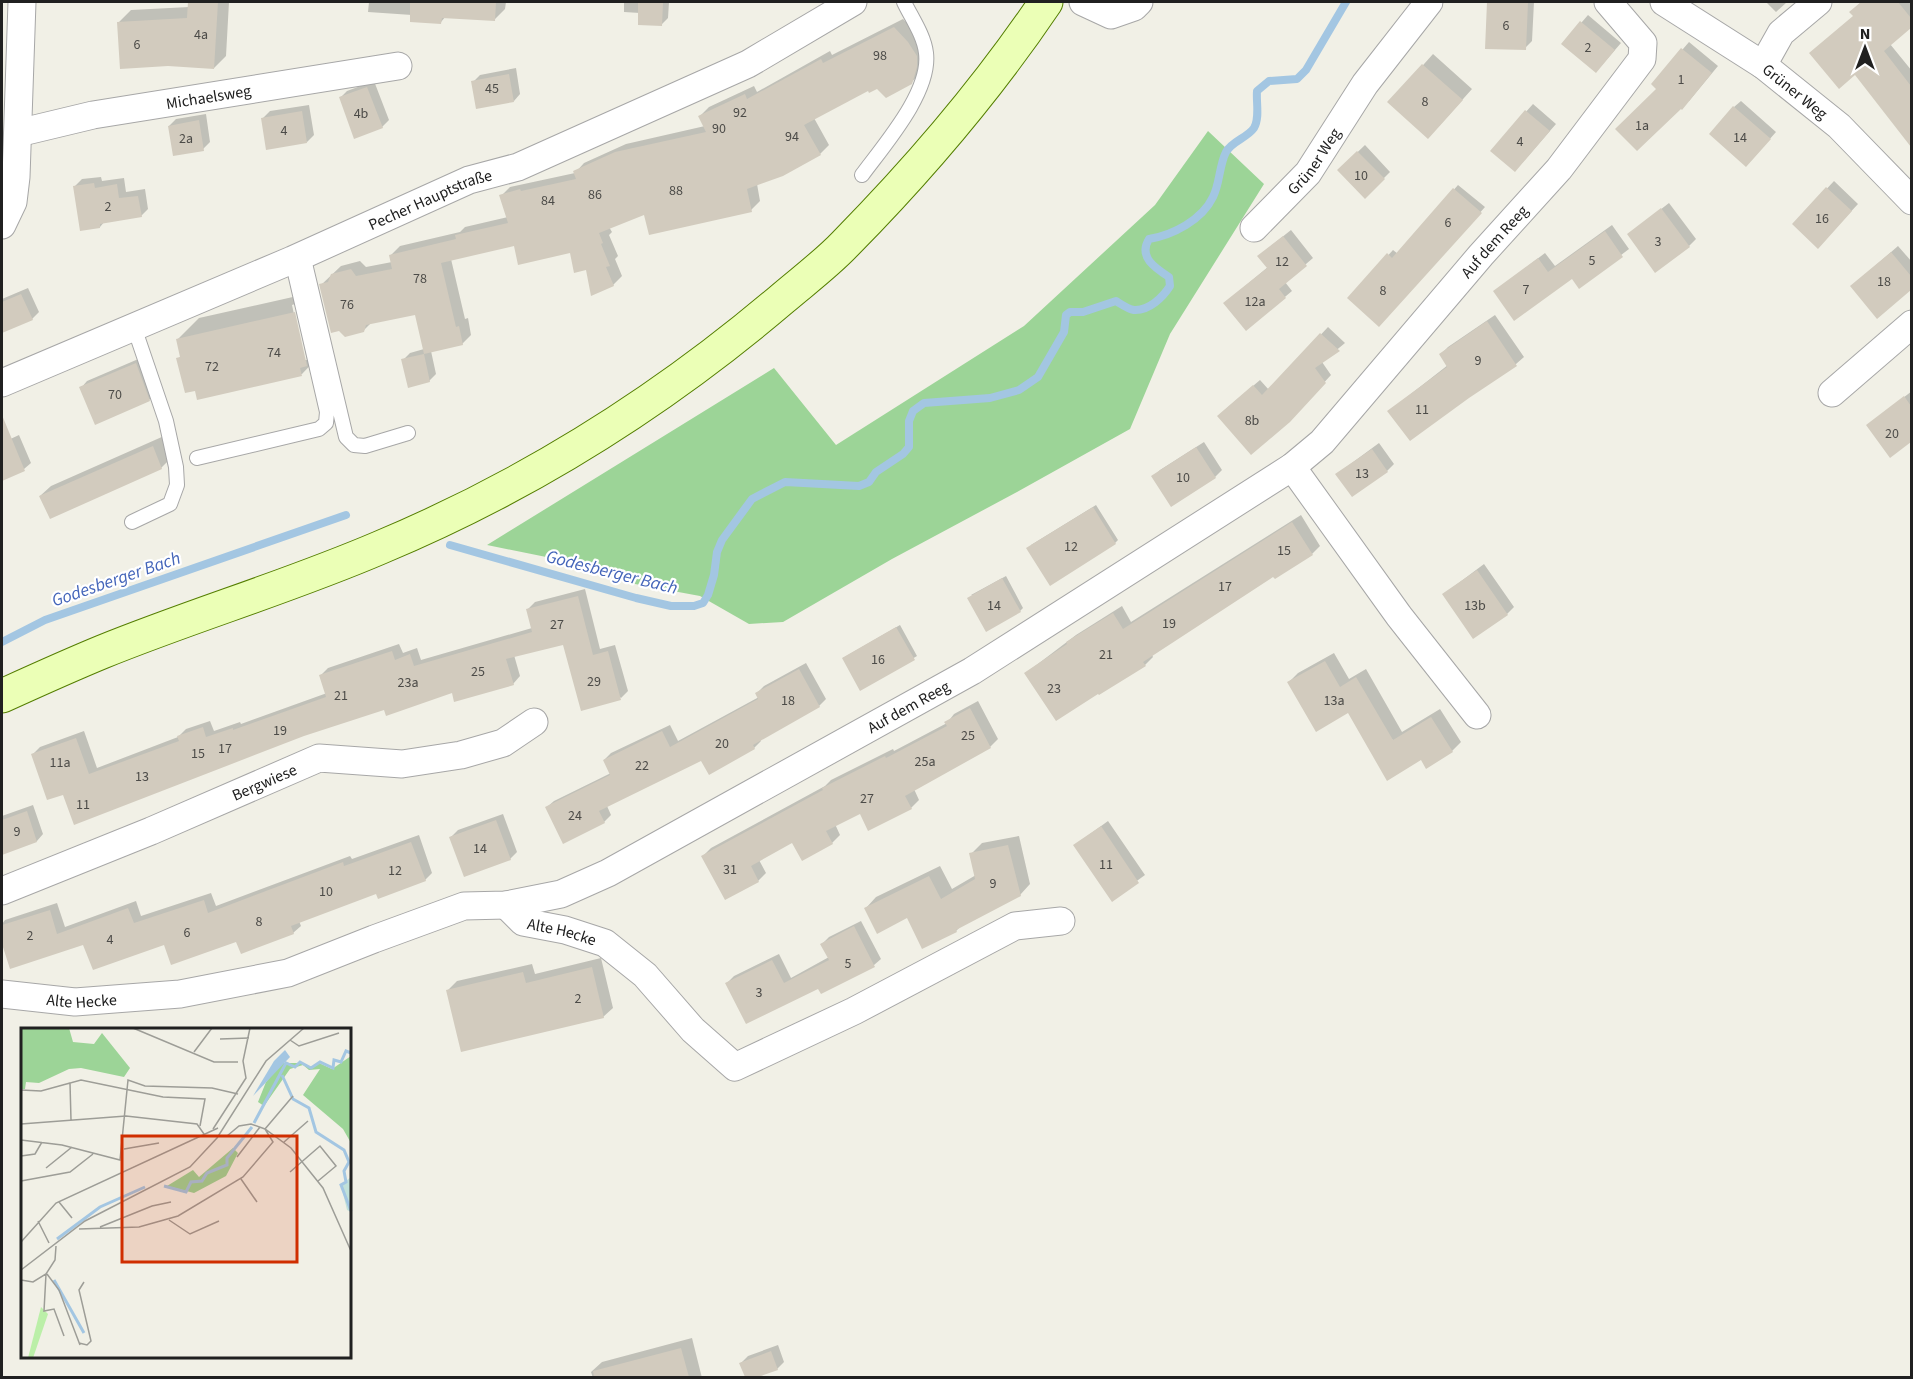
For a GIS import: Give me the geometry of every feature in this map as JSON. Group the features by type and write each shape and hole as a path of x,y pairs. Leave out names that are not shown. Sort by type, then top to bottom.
{"main road":[{"path":"2,696 101,652 379,548 455,513 601,433 675,384 743,332 844,246 985,86 1046,2"}],"street":[{"path":"2,225 13,202 16,177 22,2"},
{"name":"Pecher Hauptstraße","path":"2,383 298,258 469,180 518,167 748,64 853,2"},
{"path":"1083,2 1111,15 1134,7 1139,2"},
{"name":"Grüner Weg","path":"1254,228 1308,173 1365,84 1429,2"},
{"name":"Auf dem Reeg","path":"506,905 561,894 608,873 972,671 1292,467 1322,442 1481,255 1559,169 1642,58 1642,43 1608,2"},
{"name":"Grüner Weg","path":"1664,2 1763,65 1839,126 1911,201"},
{"path":"1763,65 1781,33 1818,2"},
{"name":"Michaelsweg","path":"18,133 93,115 398,66"},
{"path":"1832,393 1911,324"},
{"path":"1292,467 1378,588 1477,715"},
{"name":"Bergwiese","path":"2,891 151,831 319,759 402,764 461,755 502,743 534,722"},
{"name":"Alte Hecke","path":"2,994 75,1002 180,994 288,974 464,906 506,905 523,922 565,930 605,943 645,975 693,1030 735,1067 854,1011 1015,926 1061,921"}],"lane":[{"path":"862,175 898,126 916,96 926,70 926,52 904,2"},
{"path":"298,258 346,437 354,445 365,446 408,434"},
{"path":"197,458 319,429 326,423 327,412 298,258"},
{"path":"132,522 170,504 177,485 176,467 166,421 134,327"}],"green space":[{"path":"1208,131 1264,184 1170,334 1130,429 892,559 783,622 749,624 700,596 635,584 561,560 487,545 774,368 836,445 1024,326 1155,205"}],"building":[{"path":"188,2 218,2 214,69 168,66 120,69 117,22 187,18"},
{"path":"410,2 496,2 495,21 442,18 441,24 410,22"},
{"path":"638,2 663,2 662,26 638,25"},
{"path":"1487,2 1528,2 1526,50 1485,49"},
{"path":"1861,2 1898,2 1911,18 1911,28 1884,51 1911,86 1911,147 1855,75 1839,89 1809,53 1853,16 1849,12"},
{"path":"1580,21 1615,50 1596,73 1561,44"},
{"path":"894,27 917,56 917,67 912,84 886,98 877,89 869,93 868,91 804,125 821,155 783,176 747,189 752,212 649,235 644,215 599,233 610,266 606,267 614,286 591,296 586,270 574,273 570,253 518,265 514,246 441,263 456,327 459,326 463,345 424,354 415,315 366,325 364,332 345,337 339,331 331,333 319,284 328,282 331,274 351,269 356,276 392,269 389,255 456,239 455,235 508,223 499,195 576,179 573,171 615,152 706,132 698,116 745,94 747,99 821,59 823,63"},
{"path":"1681,48 1712,73 1682,110 1637,151 1615,129 1656,89 1651,84"},
{"path":"1422,64 1463,100 1428,139 1387,102"},
{"path":"509,74 514,102 476,109 471,81"},
{"path":"367,87 383,128 354,139 339,97"},
{"path":"1733,106 1771,139 1746,167 1709,134"},
{"path":"1525,110 1550,131 1515,172 1490,151"},
{"path":"302,111 307,143 266,150 261,118"},
{"path":"199,120 204,151 173,156 168,126"},
{"path":"1357,151 1385,179 1365,199 1337,170"},
{"path":"94,183 95,188 117,184 119,198 138,196 142,217 100,224 100,228 80,231 73,186"},
{"path":"1826,187 1852,211 1818,249 1792,224"},
{"path":"1453,188 1482,213 1379,327 1347,298 1387,253 1392,258"},
{"path":"1661,208 1690,247 1655,273 1627,234"},
{"path":"1605,231 1623,257 1579,289 1572,279 1514,321 1493,291 1538,258 1548,272"},
{"path":"1283,236 1307,266 1279,289 1286,298 1246,331 1223,303 1267,268 1257,256"},
{"path":"1891,252 1911,276 1911,290 1877,319 1850,286"},
{"path":"21,294 33,320 2,333 2,302"},
{"path":"295,312 307,366 300,368 302,376 197,400 195,391 185,393 176,358 180,357 176,339"},
{"path":"1487,321 1517,366 1410,441 1387,411 1447,367 1439,354"},
{"path":"1320,333 1340,351 1315,368 1326,383 1290,422 1251,455 1217,416 1253,385 1262,395"},
{"path":"424,354 430,382 408,388 401,359"},
{"path":"136,363 150,401 95,425 79,387"},
{"path":"1904,396 1911,406 1911,442 1890,458 1866,425"},
{"path":"2,415 25,471 2,481"},
{"path":"153,446 162,469 50,519 39,496"},
{"path":"1196,447 1216,478 1171,507 1151,476"},
{"path":"1372,449 1388,472 1352,497 1335,474"},
{"path":"1093,507 1116,544 1050,586 1026,548"},
{"path":"1292,522 1313,555 1275,579 1273,577 1143,662 1146,666 1056,721 1024,673 1067,644 1066,642 1113,613 1123,629"},
{"path":"1477,570 1508,615 1473,639 1442,594"},
{"path":"1002,578 1021,612 986,632 967,598"},
{"path":"578,596 593,655 608,651 621,700 581,711 563,645 506,659 514,685 454,702 452,693 386,716 384,710 304,736 74,825 63,795 47,800 31,754 76,738 89,774 179,741 177,736 203,727 206,737 233,728 233,730 326,697 319,675 392,651 395,660 410,654 414,666 532,632 526,609"},
{"path":"896,627 915,660 860,691 842,658"},
{"path":"1325,661 1340,687 1356,677 1393,740 1431,717 1453,752 1426,769 1421,760 1387,781 1348,713 1316,732 1287,682"},
{"path":"799,669 820,707 753,745 755,749 709,775 701,761 599,811 605,823 563,844 545,807 610,775 603,760 662,731 670,747 758,699 755,693"},
{"path":"970,708 991,748 905,796 912,809 868,831 860,814 826,831 833,844 802,861 792,843 751,866 759,882 725,900 701,856 823,790 822,788 947,726 944,722"},
{"path":"27,811 37,842 2,855 2,820"},
{"path":"496,820 511,860 464,877 449,837"},
{"path":"1101,826 1139,883 1112,902 1073,845"},
{"path":"411,842 426,881 378,899 376,894 291,926 294,934 241,954 236,942 171,965 164,945 93,970 83,945 10,969 2,944 2,925 50,910 57,934 128,908 134,923 204,900 208,913 343,862 344,866"},
{"path":"1008,845 1021,896 922,949 907,918 877,934 864,908 929,876 941,899 975,879 969,853"},
{"path":"854,926 875,967 821,994 818,989 746,1024 725,983 772,960 784,983 829,960 820,944"},
{"path":"592,967 604,1018 461,1052 446,990 523,972 526,983"},
{"path":"681,1348 689,1377 594,1377 593,1371"},
{"path":"771,1351 778,1370 758,1377 745,1377 739,1363"}],"waterway":[{"name":"Godesberger Bach","path":"450,545 636,598 671,606 694,606 703,603 708,595 717,552 722,540 752,499 785,482 859,486 869,482 876,472 903,454 909,447 909,421 913,411 924,403 990,398 1019,390 1038,377 1064,332 1066,315 1070,312 1083,312 1116,301 1129,309 1140,310 1150,306 1164,295 1170,286 1169,277 1154,266 1147,257 1146,245 1149,239 1177,230 1202,213 1215,192 1226,152 1256,124 1257,91 1269,81 1297,79 1306,70 1346,2"},
{"name":"Godesberger Bach","path":"2,642 45,620 346,515"}]}
